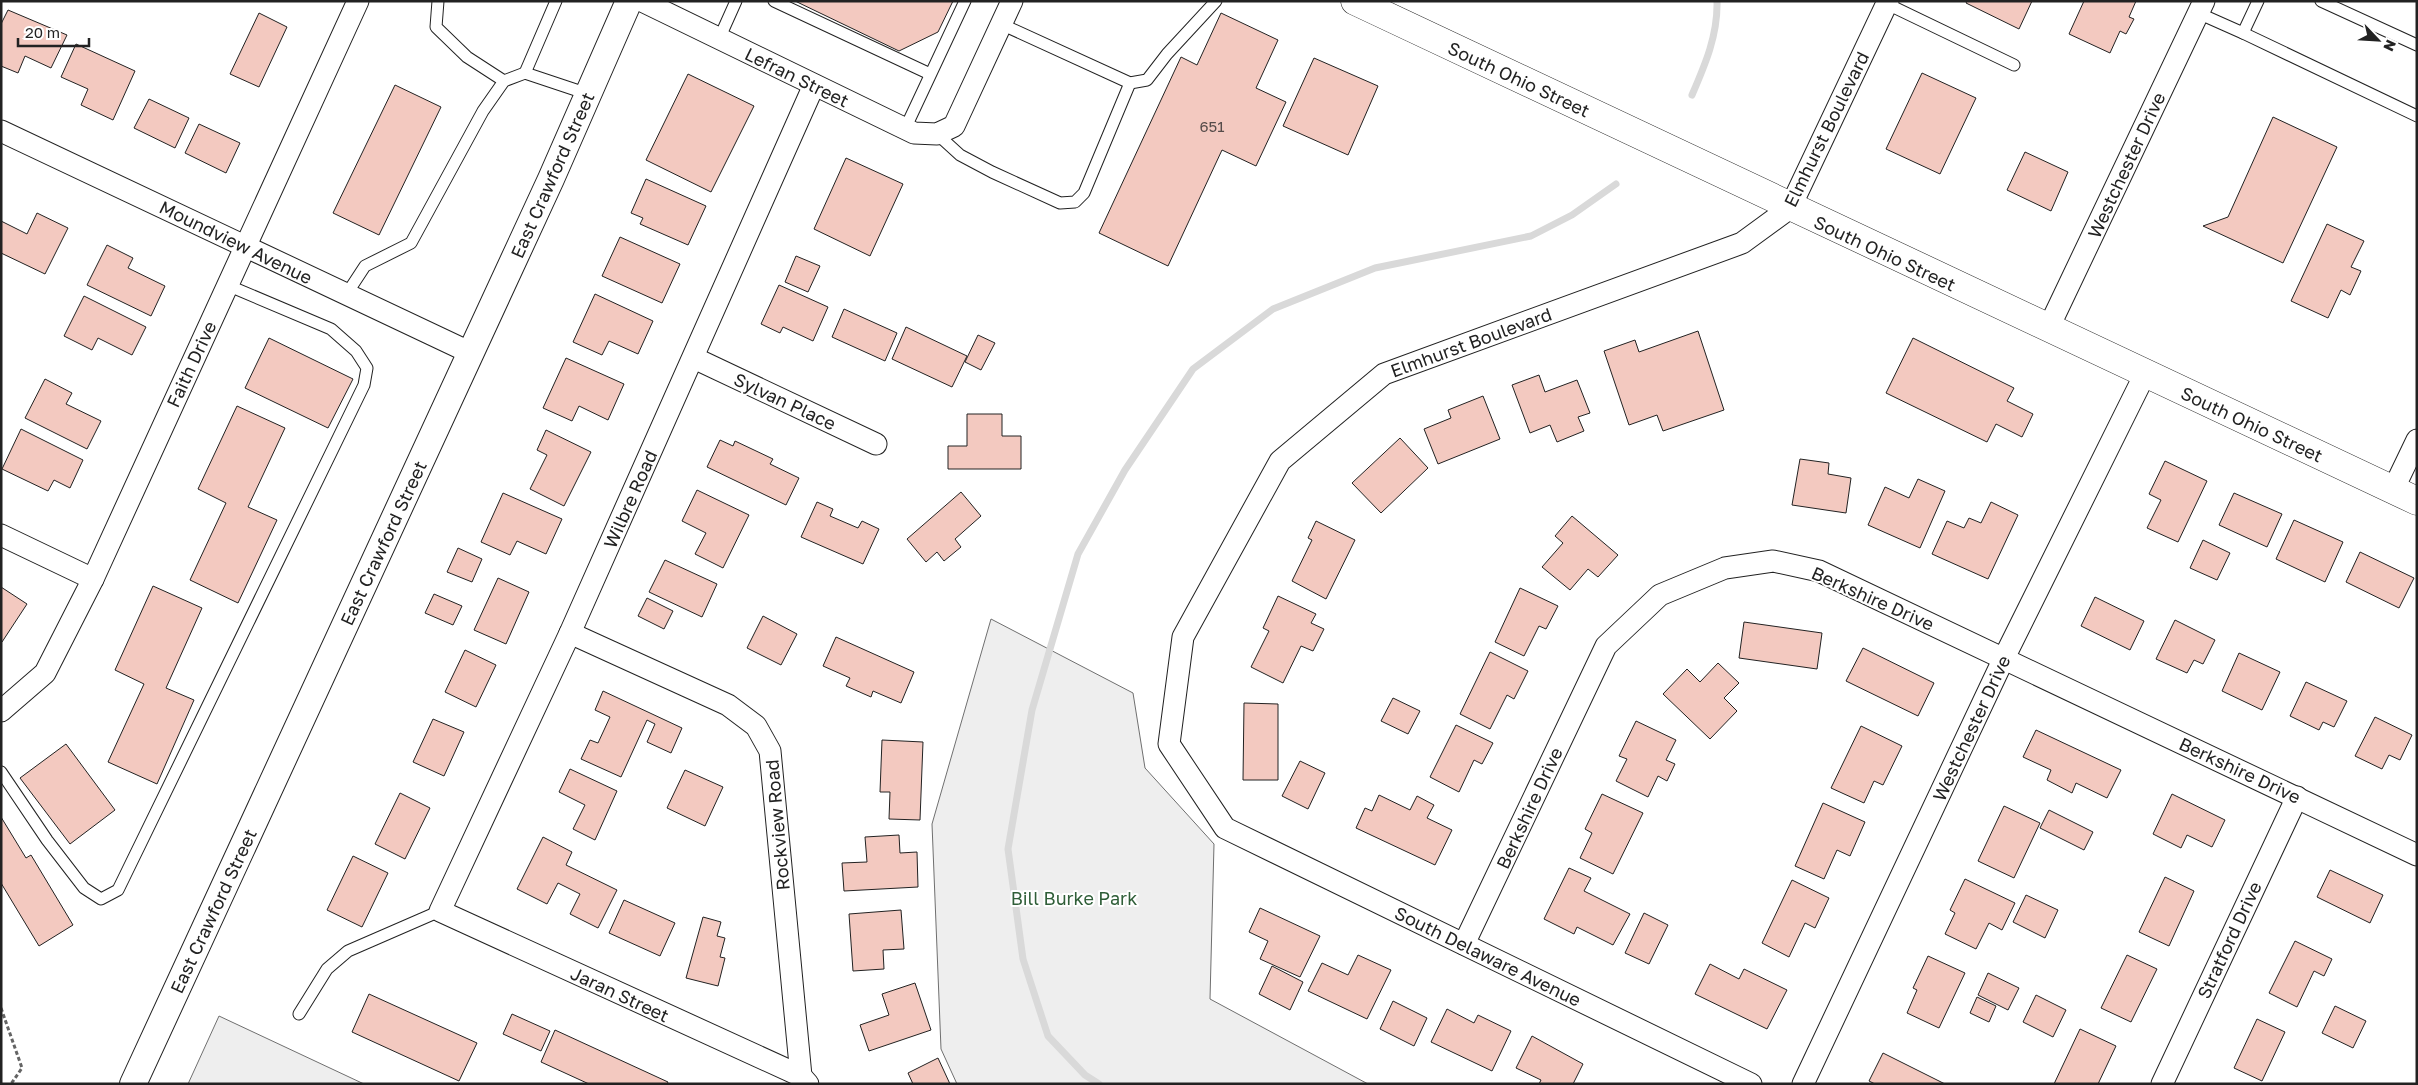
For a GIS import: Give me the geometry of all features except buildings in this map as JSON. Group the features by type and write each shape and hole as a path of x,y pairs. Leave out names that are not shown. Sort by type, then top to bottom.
{"main road":[{"name":"South Ohio Street","path":"1354,1 2405,496"}],"street":[{"name":"Faith Drive","path":"1,711 45,673 92,579 358,1"},
{"name":"East Crawford Street","path":"133,1084 470,353 588,94 628,1"},
{"name":"Lefran Street","path":"642,1 914,133 946,130"},
{"path":"946,130 1012,1"},
{"name":"Elmhurst Boulevard","path":"1225,828 1169,744 1183,638 1280,461 1384,374 1742,243 1790,208 1886,2"},
{"name":"Westchester Drive","path":"2048,329 2201,7"},
{"name":"Wilbre Road","path":"440,911 570,633 814,85"},
{"name":"Moundview Avenue","path":"1,131 470,353"},
{"name":"Sylvan Place","path":"694,358 876,444"},
{"name":"Westchester Drive","path":"1803,1084 2004,658 2145,374"},
{"path":"2405,496 2417,440"},
{"path":"4,541 92,579"},
{"name":"Berkshire Drive","path":"1464,944 1606,646 1660,595 1725,568 1773,561 1819,571 2417,855"},
{"name":"Rockview Road","path":"570,633 728,705 756,726 770,751 804,1080"},
{"name":"Stratford Drive","path":"2162,1084 2297,797"},
{"name":"South Delaware Avenue","path":"1225,828 1751,1084"},
{"name":"Jaran Street","path":"440,911 804,1080"}],"lane":[{"path":"438,1 436,27 467,57 504,81"},
{"path":"525,73 556,1"},
{"path":"718,39 736,1"},
{"path":"774,1 930,74"},
{"path":"905,129 965,1"},
{"path":"1001,24 1130,83 1147,80 1167,54 1216,1"},
{"path":"2243,34 2258,1"},
{"path":"2321,1 2417,45"},
{"path":"1886,2 2014,65"},
{"path":"2201,7 2243,34 2417,116"},
{"path":"346,295 365,266 411,244 483,111 504,81 525,73 588,94"},
{"path":"946,130 960,155 1060,203 1075,202 1084,193 1130,83"},
{"path":"1,772 47,840 84,888 101,899 118,890 364,385 367,368 356,351 330,329 227,285"},
{"path":"299,1014 327,969 348,951 440,911"}],"path":[{"path":"1,1008 22,1068 11,1084"}],"green space":[{"name":"Bill Burke Park","path":"991,619 1133,693 1145,768 1214,844 1210,999 1368,1084 957,1084 941,1049 932,824"},
{"path":"219,1016 364,1084 188,1084"}],"waterway":[{"path":"1692,95 1713,38 1717,1"},
{"path":"1099,1084 1085,1075 1048,1036 1023,959 1008,849 1032,710 1078,554 1125,470 1193,369 1273,309 1375,268 1531,236 1572,215 1616,184"}]}
